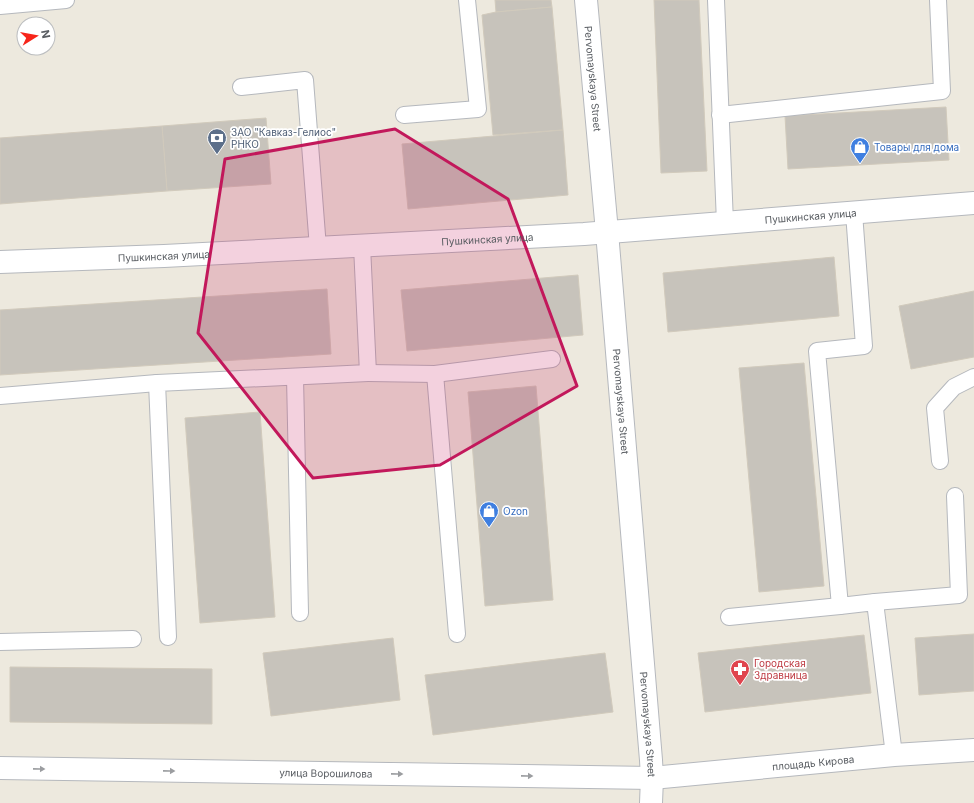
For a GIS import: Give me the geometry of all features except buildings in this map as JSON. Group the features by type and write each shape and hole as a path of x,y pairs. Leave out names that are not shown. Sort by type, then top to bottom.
{"street":[{"name":"Pervomayskaya Street","path":"586,0 607,232 652,778 650,803"},
{"name":"Пушкинская улица","path":"0,262 362,246 607,232 974,204"},
{"name":"площадь Кирова","path":"652,778 894,755 974,750"},
{"name":"улица Ворошилова","path":"0,768 652,778"}],"lane":[{"path":"0,6 66,0"},
{"path":"404,115 478,109 467,0"},
{"path":"716,0 725,223"},
{"path":"720,115 942,91 938,0"},
{"path":"241,87 306,80 318,248"},
{"path":"840,606 817,351 864,346 854,213"},
{"path":"362,246 368,373"},
{"path":"0,396 157,383 368,373 434,374 552,358"},
{"path":"434,374 457,634"},
{"path":"296,377 300,613"},
{"path":"940,461 935,408 954,387 974,377"},
{"path":"157,383 168,637"},
{"path":"730,617 959,594 955,496"},
{"path":"875,602 894,755"},
{"path":"0,642 133,639"}],"highlighted area":[{"path":"395,129 508,199 577,386 440,465 313,478 198,333 225,159"}],"place":[{"name":"ЗАО \"Кавказ-Гелиос\" РНКО","path":"217,155"},
{"name":"Товары для дома","path":"860,164"},
{"name":"Ozon","path":"489,528"},
{"name":"Городская Здравница","path":"740,686"}]}
